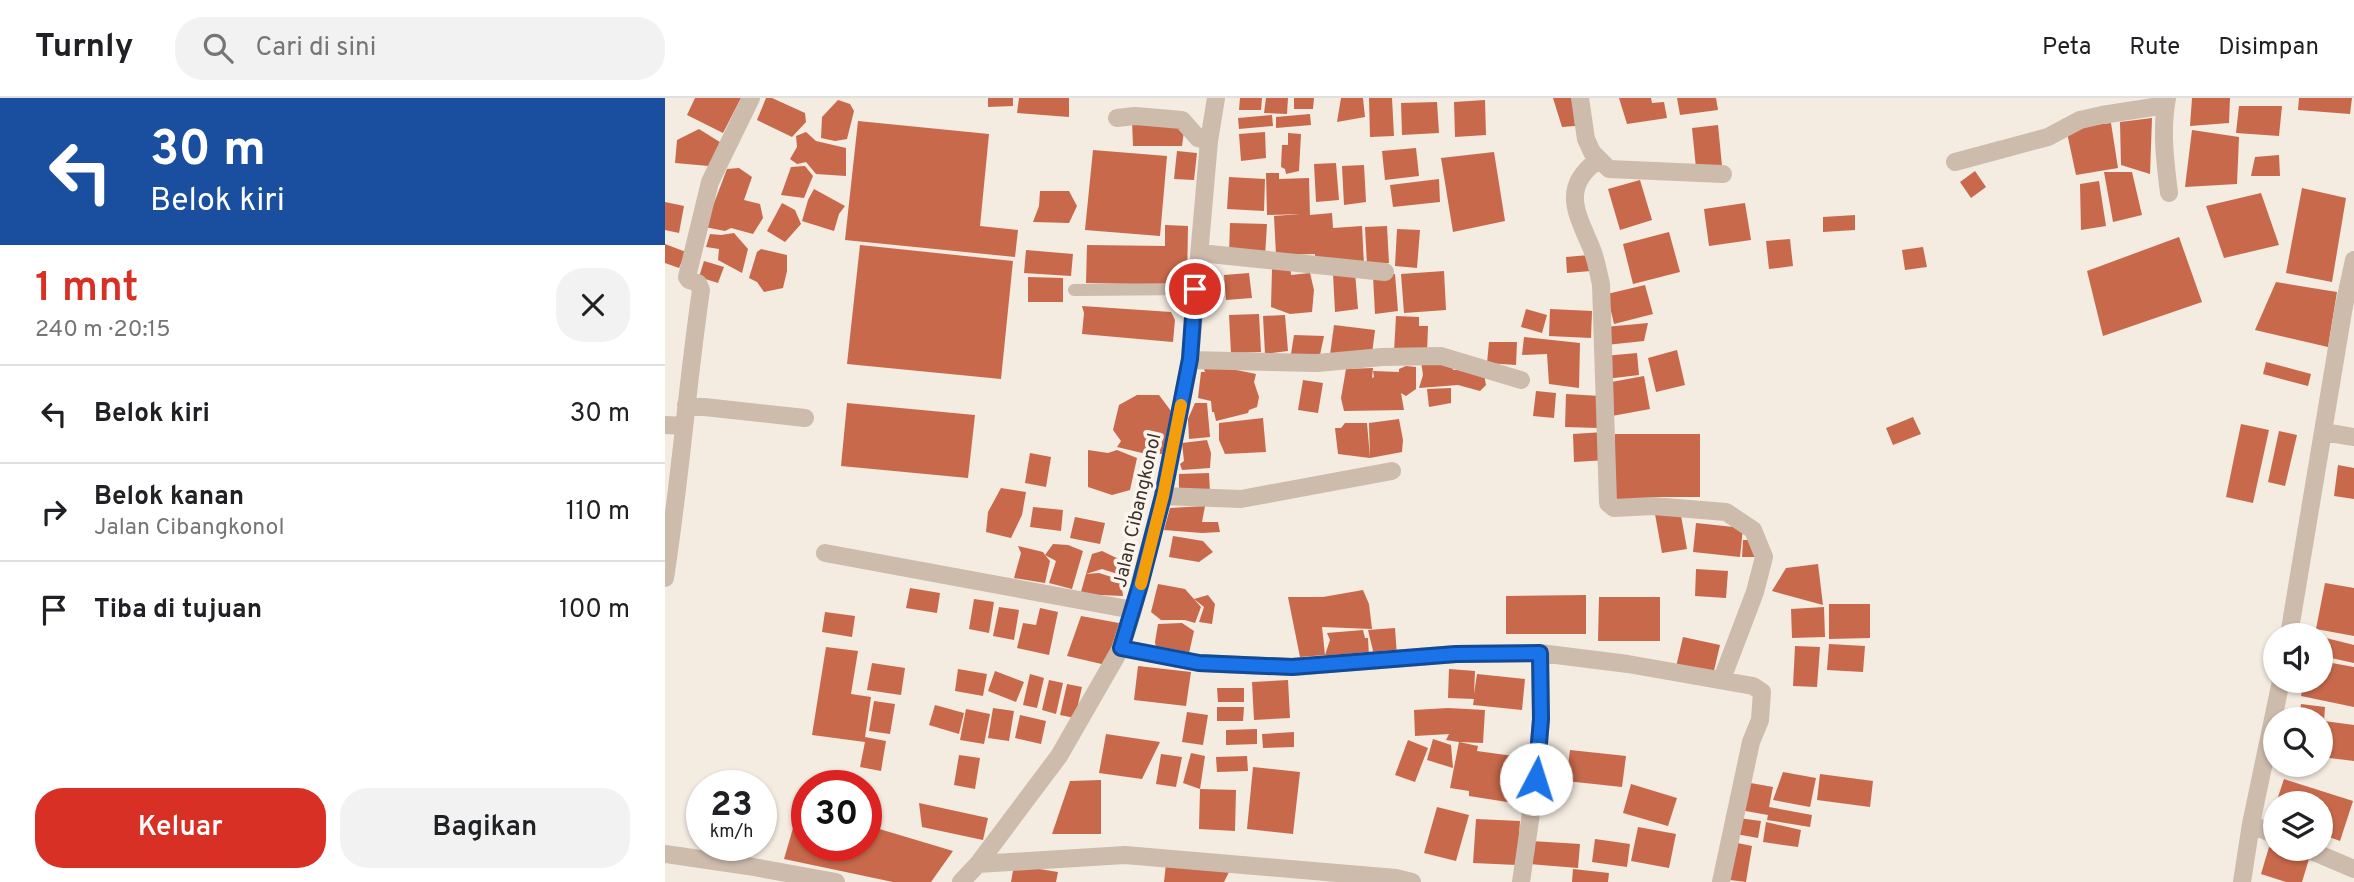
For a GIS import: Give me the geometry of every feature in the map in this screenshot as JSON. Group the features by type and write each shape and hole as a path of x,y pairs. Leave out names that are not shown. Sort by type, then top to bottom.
{"street":[{"path":"665,578 701,290 698,283 688,280 687,277 710,182 751,98"},
{"name":"Jalan Cibangkonol","path":"961,882 978,864 1059,756 1121,648 1163,496 1190,359 1209,141 1216,98"},
{"path":"1580,98 1586,139 1598,160 1609,169 1723,174"},
{"path":"1955,162 2048,136 2102,114 2166,102 2164,152 2169,193"},
{"path":"1117,118 1135,116 1182,120 1198,138 1209,141"},
{"path":"1598,160 1585,170 1576,187 1577,218 1592,250 1601,284 1608,503 1614,508 1653,506 1726,512 1753,530 1763,557 1755,592 1722,679"},
{"path":"1200,253 1385,272"},
{"path":"2291,623 2354,260"},
{"path":"1190,359 1250,363 1317,363 1441,356 1521,380"},
{"path":"686,405 805,418"},
{"path":"665,425 684,426"},
{"path":"2324,432 2354,437"},
{"path":"1163,496 1241,499 1391,471"},
{"path":"824,553 1133,610"},
{"path":"1121,648 1199,663 1292,667 1456,654 1540,653 1753,685 1762,692 1761,720 1751,742 1721,882"},
{"path":"1521,882 1536,779 1541,719 1540,653"},
{"path":"2242,882 2251,824 2278,693"},
{"path":"2251,824 2263,830"},
{"path":"665,854 836,882"},
{"path":"978,864 1125,855 1401,881"},
{"path":"2333,860 2354,869"}],"lane":[{"path":"1074,290 1195,289"}],"building":[{"path":"695,98 741,98 723,133 687,115"},
{"path":"766,98 772,98 805,113 806,122 792,137 757,120"},
{"path":"988,98 1013,98 1013,106 988,107"},
{"path":"1019,98 1069,98 1069,117 1017,113"},
{"path":"1240,98 1262,98 1261,110 1239,110"},
{"path":"1266,98 1288,98 1287,114 1264,113"},
{"path":"1294,98 1314,98 1313,109 1294,109"},
{"path":"1341,98 1363,98 1365,117 1337,122"},
{"path":"1369,98 1392,98 1394,136 1370,137"},
{"path":"1553,98 1573,98 1575,126 1562,127"},
{"path":"1619,98 1651,98 1652,103 1664,102 1667,118 1627,124"},
{"path":"1677,98 1716,98 1718,110 1680,115"},
{"path":"2192,98 2230,98 2229,123 2190,126"},
{"path":"2299,98 2352,98 2350,114 2298,110"},
{"path":"838,100 850,104 854,111 847,139 835,141 821,138 822,117"},
{"path":"1485,100 1486,135 1455,137 1454,102"},
{"path":"1437,102 1439,133 1402,135 1401,103"},
{"path":"2239,106 2282,106 2279,136 2236,133"},
{"path":"1310,114 1311,125 1276,128 1276,117"},
{"path":"1272,115 1273,126 1239,129 1238,118"},
{"path":"2152,118 2150,174 2121,165 2120,122"},
{"path":"858,121 989,134 980,226 1018,230 1015,257 845,240"},
{"path":"1132,121 1185,123 1182,146 1133,146"},
{"path":"2111,123 2118,168 2076,175 2066,128"},
{"path":"1718,125 1722,166 1696,168 1692,128"},
{"path":"699,129 723,144 709,166 675,163 677,140"},
{"path":"2192,130 2239,137 2237,184 2185,187"},
{"path":"806,132 816,141 846,148 846,176 816,174 806,162 797,164 790,159 797,147 796,136"},
{"path":"1265,132 1266,158 1241,161 1239,134"},
{"path":"1288,133 1301,134 1299,171 1286,174 1281,167 1282,145 1288,145"},
{"path":"1416,148 1419,176 1385,180 1382,151"},
{"path":"1093,150 1167,156 1160,236 1085,230"},
{"path":"1177,151 1197,153 1194,180 1174,179"},
{"path":"1494,152 1505,221 1453,232 1441,158"},
{"path":"2279,155 2280,176 2251,176 2255,157"},
{"path":"1336,163 1339,200 1316,202 1314,164"},
{"path":"1364,165 1366,202 1344,205 1342,166"},
{"path":"805,166 813,176 804,198 781,195 791,167"},
{"path":"739,168 752,177 744,200 760,204 763,218 753,234 731,228 725,231 705,227 727,169"},
{"path":"1975,171 1986,187 1971,198 1960,182"},
{"path":"2104,172 2132,172 2142,215 2113,222"},
{"path":"1266,173 1279,173 1279,179 1309,178 1310,215 1332,213 1333,228 1362,226 1364,265 1315,260 1315,254 1276,255 1274,216 1300,214 1267,215"},
{"path":"1229,177 1265,179 1264,211 1227,209"},
{"path":"1439,179 1440,202 1393,207 1390,185"},
{"path":"1640,180 1652,220 1620,230 1608,189"},
{"path":"2099,181 2106,226 2081,230 2080,184"},
{"path":"2302,188 2346,198 2332,282 2286,273"},
{"path":"814,189 845,206 839,214 834,231 802,221"},
{"path":"1040,191 1069,191 1077,206 1069,223 1033,222 1039,206"},
{"path":"2261,193 2279,245 2224,258 2206,206"},
{"path":"665,202 684,206 679,233 665,230"},
{"path":"782,203 795,210 801,224 785,242 767,231"},
{"path":"1745,203 1751,240 1709,246 1704,209"},
{"path":"1855,215 1855,230 1823,232 1823,217"},
{"path":"1230,223 1267,224 1265,256 1229,255"},
{"path":"1165,225 1188,226 1187,285 1086,283 1087,245 1165,246"},
{"path":"1387,226 1389,263 1367,265 1365,227"},
{"path":"1397,229 1420,230 1417,268 1395,266"},
{"path":"1669,232 1680,272 1633,284 1623,244"},
{"path":"734,233 748,249 742,273 718,260 719,249 706,247 710,234"},
{"path":"2179,237 2202,302 2103,336 2087,271"},
{"path":"1790,239 1793,266 1769,269 1766,241"},
{"path":"665,244 686,252 679,268 665,263"},
{"path":"860,245 1013,261 1001,379 847,364"},
{"path":"1923,247 1927,267 1905,270 1902,250"},
{"path":"761,249 787,255 783,288 764,292 757,282 749,278 757,252"},
{"path":"1026,250 1073,254 1071,276 1024,273"},
{"path":"1589,255 1591,271 1567,273 1566,257"},
{"path":"704,261 724,267 718,283 699,277"},
{"path":"1282,262 1290,263 1291,275 1310,273 1314,290 1312,312 1290,314 1271,307 1272,269"},
{"path":"1444,271 1446,310 1404,313 1401,274"},
{"path":"1355,272 1358,309 1335,312 1333,274"},
{"path":"1249,273 1252,298 1226,300 1224,275"},
{"path":"1395,274 1398,311 1375,314 1373,276"},
{"path":"1028,277 1063,278 1063,302 1028,302"},
{"path":"2276,282 2337,292 2328,347 2255,330"},
{"path":"1645,285 1653,314 1614,324 1607,294"},
{"path":"1082,306 1171,312 1175,320 1173,342 1082,334"},
{"path":"1526,309 1547,315 1542,333 1521,327"},
{"path":"1550,309 1592,311 1591,338 1549,336"},
{"path":"1259,314 1261,352 1231,353 1229,315"},
{"path":"1285,315 1288,351 1265,354 1263,316"},
{"path":"1396,316 1419,317 1419,326 1428,326 1427,353 1394,352"},
{"path":"1648,323 1644,341 1606,345 1605,327"},
{"path":"1334,325 1375,330 1372,354 1330,355"},
{"path":"1294,335 1324,336 1320,355 1291,354"},
{"path":"1524,337 1580,343 1579,388 1549,384 1547,354 1522,355"},
{"path":"1489,342 1517,342 1516,365 1487,363"},
{"path":"1677,350 1685,385 1656,392 1648,358"},
{"path":"1637,353 1639,375 1606,379 1604,356"},
{"path":"1421,361 1452,362 1453,370 1483,369 1486,385 1480,391 1458,385 1419,388 1423,375"},
{"path":"2266,362 2311,374 2308,386 2263,374"},
{"path":"1202,363 1256,374 1254,382 1259,397 1257,407 1248,413 1216,421 1211,401 1198,398 1201,372 1205,372"},
{"path":"1406,366 1416,367 1416,389 1406,396 1401,393 1404,410 1344,411 1341,398 1346,369 1373,368 1372,378 1373,371 1399,372 1399,369"},
{"path":"1644,376 1650,409 1612,416 1606,383"},
{"path":"1303,380 1323,383 1318,413 1298,410"},
{"path":"1451,388 1451,403 1429,407 1427,389"},
{"path":"1536,391 1556,393 1554,418 1533,416"},
{"path":"1566,394 1600,396 1599,428 1565,427"},
{"path":"1137,395 1159,395 1171,411 1163,454 1142,453 1117,447 1121,441 1113,430 1119,405"},
{"path":"847,403 975,415 968,478 841,466"},
{"path":"1195,403 1207,403 1210,437 1189,439 1188,419"},
{"path":"1913,417 1921,434 1893,445 1886,428"},
{"path":"1263,418 1266,452 1225,454 1219,440 1219,423"},
{"path":"1399,419 1402,452 1370,458 1369,423"},
{"path":"1345,423 1367,423 1370,458 1338,454 1335,428 1341,428"},
{"path":"2241,424 2269,430 2253,503 2226,497"},
{"path":"2279,431 2297,435 2285,486 2268,482"},
{"path":"1604,432 1606,460 1574,462 1573,434"},
{"path":"1615,434 1700,434 1700,497 1654,497 1653,505 1614,506"},
{"path":"1207,440 1211,453 1210,468 1182,470 1182,443"},
{"path":"1088,450 1108,453 1117,450 1137,458 1130,490 1112,495 1088,487"},
{"path":"1030,453 1051,457 1046,487 1025,483"},
{"path":"2338,465 2354,468 2354,499 2334,496"},
{"path":"1209,473 1210,493 1179,495 1179,474"},
{"path":"1001,488 1026,492 1022,515 1011,538 986,532 988,512"},
{"path":"1205,506 1202,522 1218,522 1220,532 1164,530 1170,508"},
{"path":"1033,507 1063,510 1061,531 1030,527"},
{"path":"1680,510 1687,549 1662,553 1655,514"},
{"path":"1075,517 1105,523 1100,544 1070,538"},
{"path":"1696,523 1743,528 1740,557 1693,552"},
{"path":"1173,536 1203,541 1213,552 1199,562 1169,557"},
{"path":"1743,540 1756,540 1756,557 1742,557"},
{"path":"1053,544 1068,545 1083,551 1072,589 1049,583 1056,561 1045,555"},
{"path":"1018,546 1043,552 1050,561 1045,583 1014,578 1021,553"},
{"path":"1102,551 1127,563 1124,576 1102,569 1086,574 1092,554"},
{"path":"1818,564 1823,605 1772,591 1786,568"},
{"path":"1696,569 1728,571 1726,598 1695,596"},
{"path":"1099,573 1121,580 1123,596 1102,595 1079,599 1086,574"},
{"path":"2325,583 2354,588 2354,636 2333,632 2333,623 2317,623"},
{"path":"1158,584 1185,589 1201,607 1195,623 1185,620 1161,620 1151,612"},
{"path":"910,588 940,593 937,613 906,608"},
{"path":"1363,590 1369,604 1372,629 1322,627 1325,655 1300,657 1288,597 1323,597"},
{"path":"1208,595 1215,604 1212,624 1199,622 1204,607 1194,599"},
{"path":"1586,595 1586,634 1506,634 1506,596"},
{"path":"1599,597 1660,597 1660,641 1598,641"},
{"path":"974,599 994,602 989,633 969,629"},
{"path":"1829,604 1870,604 1870,638 1829,639"},
{"path":"999,607 1019,610 1014,640 993,636"},
{"path":"1824,607 1825,637 1792,638 1791,609"},
{"path":"1040,608 1058,612 1049,655 1017,648 1023,623 1036,625"},
{"path":"825,612 855,616 852,637 822,632"},
{"path":"1081,616 1119,623 1106,665 1067,656"},
{"path":"1182,623 1194,631 1189,653 1157,652 1155,642 1158,624"},
{"path":"1395,628 1397,656 1374,655 1368,630"},
{"path":"1363,630 1365,638 1368,638 1369,657 1325,655 1330,640 1327,633"},
{"path":"1683,637 1720,645 1713,675 1676,667"},
{"path":"2333,640 2354,645 2354,663 2333,658"},
{"path":"1829,644 1865,646 1863,672 1827,670"},
{"path":"1795,646 1820,647 1817,687 1793,686"},
{"path":"826,647 858,651 851,694 871,697 865,737 886,741 881,770 860,767 865,742 812,735"},
{"path":"872,663 905,668 901,695 867,690"},
{"path":"2333,663 2354,667 2354,707 2301,696 2302,693 2333,693"},
{"path":"1138,666 1191,672 1186,706 1134,700"},
{"path":"958,669 987,674 983,696 955,691"},
{"path":"1449,669 1475,671 1474,694 1477,674 1525,679 1522,710 1473,705 1474,699 1448,698"},
{"path":"995,671 1024,682 1016,702 988,691"},
{"path":"1030,674 1044,678 1037,708 1023,705"},
{"path":"1049,680 1063,683 1056,714 1042,710"},
{"path":"1288,680 1290,718 1254,720 1252,682"},
{"path":"1067,684 1082,687 1075,718 1060,715"},
{"path":"1217,688 1244,688 1244,702 1218,702"},
{"path":"874,701 895,704 890,734 869,731"},
{"path":"2301,704 2325,707 2301,707"},
{"path":"935,705 964,713 959,734 929,725"},
{"path":"1217,707 1244,707 1243,721 1217,721"},
{"path":"993,708 1014,711 1009,741 988,738"},
{"path":"966,709 990,714 984,744 960,740"},
{"path":"1414,710 1485,710 1483,743 1446,740 1449,734 1415,736"},
{"path":"1187,712 1208,715 1203,745 1182,742"},
{"path":"1020,715 1046,721 1041,744 1015,738"},
{"path":"2333,722 2354,725 2354,761 2333,758"},
{"path":"1257,729 1257,744 1226,745 1226,730"},
{"path":"1294,732 1294,747 1263,748 1262,734"},
{"path":"1106,734 1160,742 1142,779 1099,773"},
{"path":"1433,739 1451,745 1453,768 1427,760"},
{"path":"1408,740 1428,748 1415,782 1395,775"},
{"path":"1459,742 1478,746 1477,751 1527,758 1520,804 1469,796 1469,791 1450,788"},
{"path":"1570,750 1626,756 1622,787 1566,781"},
{"path":"1191,753 1205,756 1200,789 1183,783"},
{"path":"1161,754 1182,757 1176,787 1156,784"},
{"path":"959,755 980,758 975,789 954,785"},
{"path":"1247,756 1248,771 1217,772 1216,757"},
{"path":"1253,767 1300,772 1293,834 1247,829"},
{"path":"1783,772 1816,778 1810,807 1773,800"},
{"path":"1820,774 1873,781 1870,807 1817,800"},
{"path":"2284,779 2322,791 2280,791"},
{"path":"1101,780 1101,834 1052,834 1070,781"},
{"path":"1745,782 1773,787 1769,807 1812,815 1810,827 1767,820 1768,815 1740,810"},
{"path":"1631,784 1677,798 1668,826 1623,813"},
{"path":"1200,789 1236,790 1235,831 1199,829"},
{"path":"2333,795 2353,801 2340,841 2333,838"},
{"path":"919,803 988,818 983,840 922,827"},
{"path":"1437,807 1469,815 1456,861 1424,853"},
{"path":"1738,818 1761,821 1758,838 1736,834"},
{"path":"1476,819 1520,821 1517,865 1473,863"},
{"path":"1766,822 1801,830 1798,847 1763,842"},
{"path":"1638,827 1676,834 1669,868 1631,861"},
{"path":"882,830 953,851 931,882 893,882 793,861 882,861"},
{"path":"791,835 791,860 784,859"},
{"path":"1595,839 1630,844 1627,867 1592,862"},
{"path":"1531,841 1580,844 1578,868 1529,864"},
{"path":"1728,841 1752,846 1746,882 1722,879"},
{"path":"2265,861 2308,861 2302,882 2286,882 2261,874"},
{"path":"1166,864 1229,872 1224,882 1164,882"},
{"path":"1014,865 1058,872 1056,882 1011,882"},
{"path":"1573,869 1609,873 1608,882 1572,882"}],"slow traffic":[{"path":"1141,584 1163,496 1181,405"}],"route":[{"path":"1195,289 1190,359 1163,496 1121,648 1199,663 1292,667 1456,654 1540,653 1541,719 1536,779"}]}
